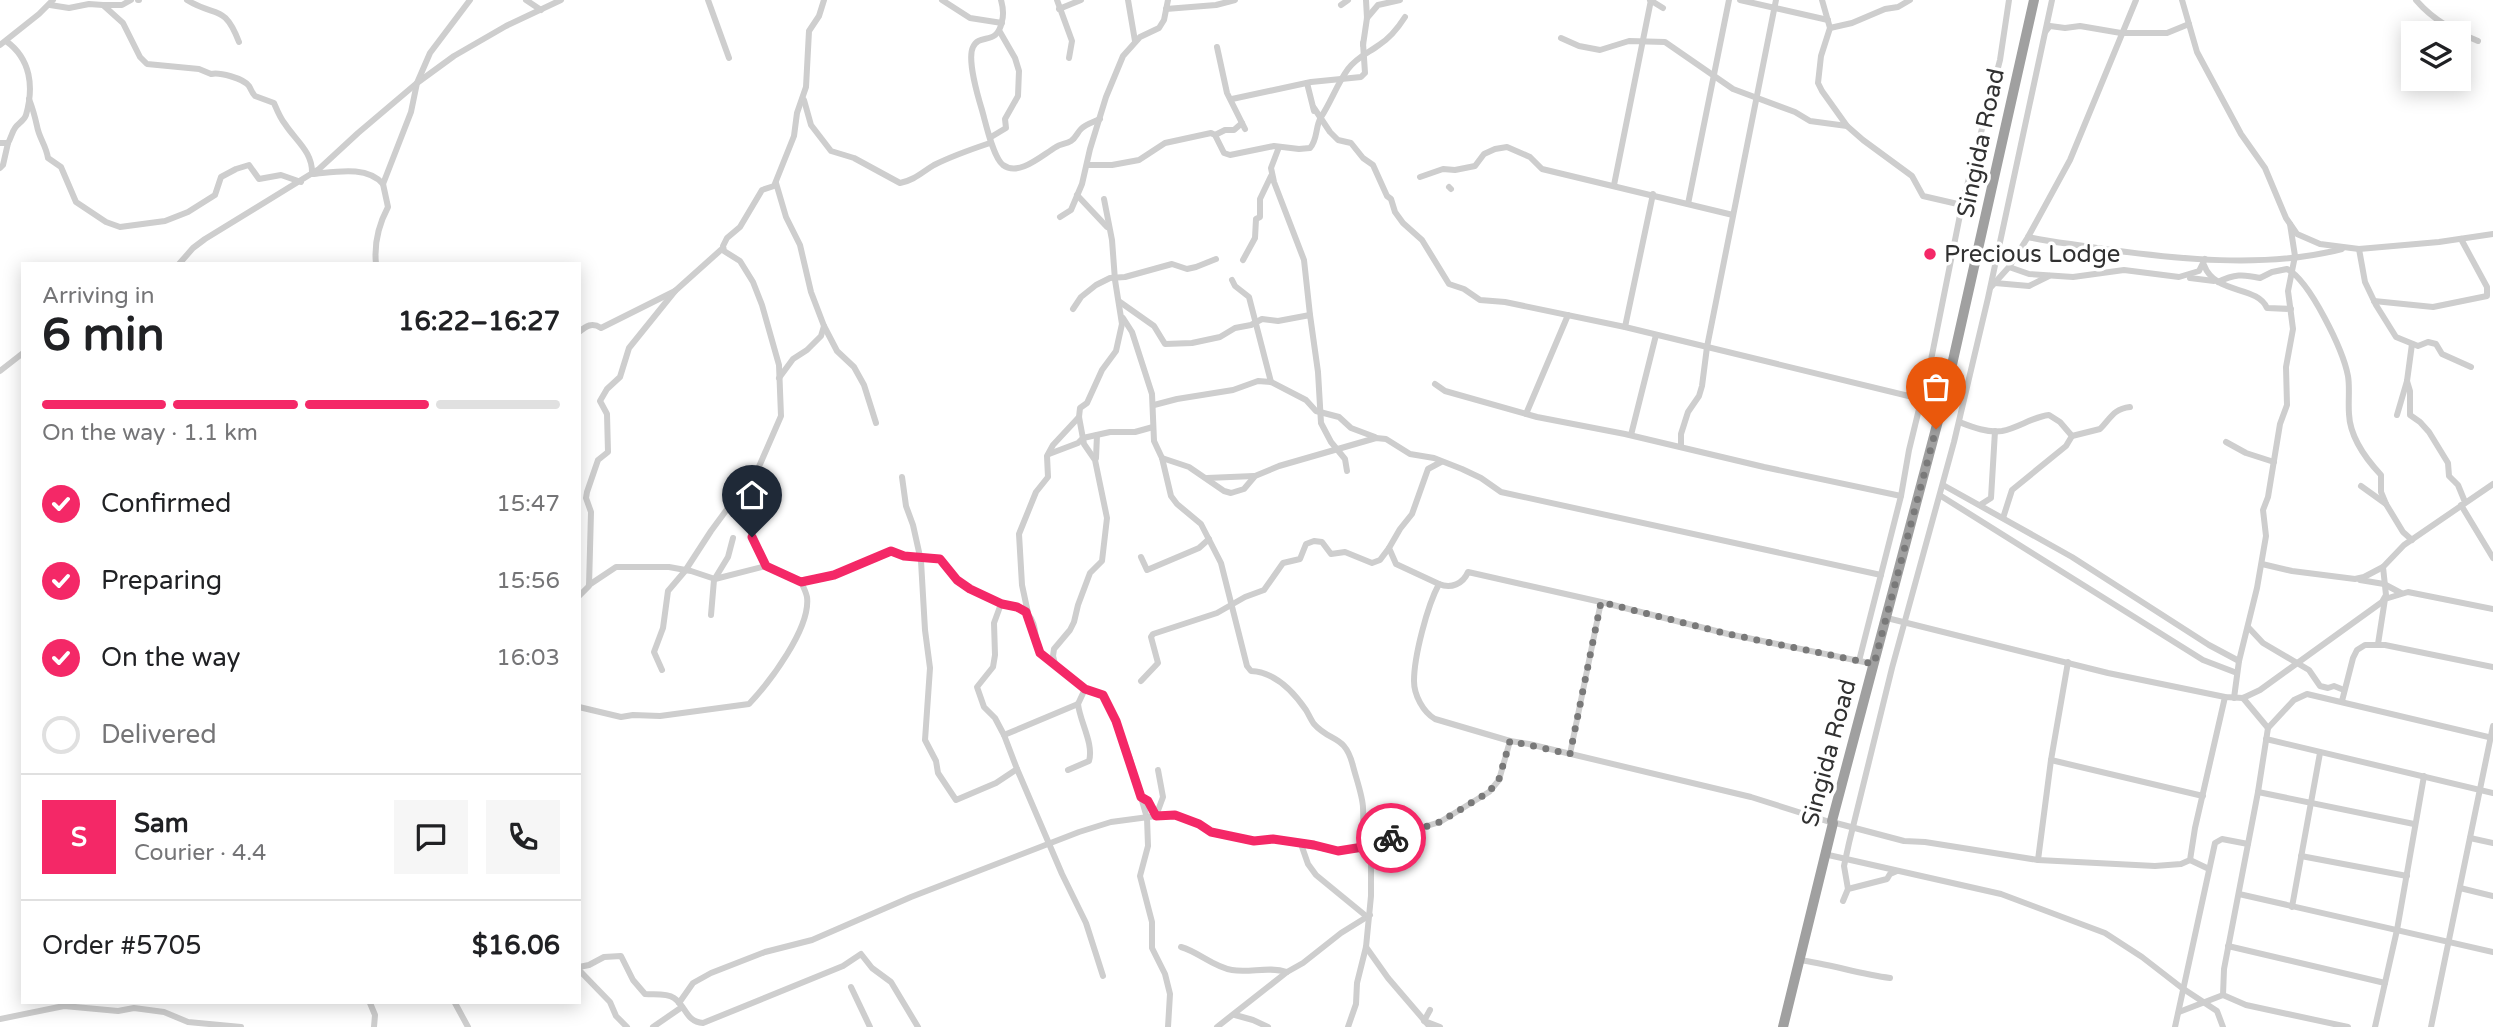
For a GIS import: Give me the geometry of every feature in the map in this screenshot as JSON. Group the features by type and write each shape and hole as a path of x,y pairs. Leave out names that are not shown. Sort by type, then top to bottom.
{"highway":[{"name":"Singida Road","path":"1783,1027 1832,822 1947,387 2034,0"}],"street":[{"path":"0,168 15,128 26,116 30,86 23,58 18,50 3,43 51,2 69,8 100,3 122,5 131,0"},
{"path":"187,0 205,10 213,9 223,14 232,23 239,42"},
{"path":"383,184 411,112 417,83 430,53 470,0"},
{"path":"526,0 541,10"},
{"path":"180,262 205,239 312,174 417,83 467,48 561,0"},
{"path":"708,0 729,58"},
{"path":"589,585 591,512 586,498 598,460 608,452 607,414 600,401 607,389 620,377 629,348 675,291 723,248 724,241 749,215 762,190 776,183 796,131 797,113 803,98 807,75 808,31 819,16 824,0"},
{"path":"942,0 970,18 1002,23"},
{"path":"1001,0 1004,14 1000,32 994,37 978,41 972,52 977,90 991,140 1003,165 1016,169 1070,141 1082,128 1100,119"},
{"path":"1057,0 1072,41 1069,58"},
{"path":"1059,9 1081,0"},
{"path":"1128,0 1135,41"},
{"path":"1060,217 1071,210 1077,195 1121,59 1135,41 1159,28 1168,0"},
{"path":"1166,9 1216,5 1235,0"},
{"path":"1340,5 1348,0"},
{"path":"1232,99 1307,83 1361,77 1365,73 1362,55 1367,18 1366,0"},
{"path":"1367,18 1378,5 1400,0"},
{"path":"1614,186 1650,0 1663,8"},
{"path":"1688,204 1729,0"},
{"path":"1741,0 1828,19"},
{"path":"1681,447 1681,434 1688,412 1702,386 1707,347 1776,0"},
{"path":"1822,0 1830,28 1821,56 1818,83 1822,92 1847,126 1912,176 1923,196 1962,205"},
{"path":"1830,28 1852,23 1894,6 1898,7 1910,0"},
{"path":"1859,661 1901,496 1962,205 2000,60 2009,0"},
{"path":"1843,901 1848,889 1845,859 1904,622 1941,496 1992,286 2052,0"},
{"path":"1992,286 2009,267 2028,237 2070,160 2136,0"},
{"path":"2182,0 2197,52 2241,134 2265,168 2271,186 2297,234 2311,242 2359,250 2493,234"},
{"path":"2416,0 2425,11 2451,30 2478,41"},
{"path":"100,3 123,23 140,57 147,64 160,67 182,66 211,74 226,74 244,82 255,96 274,103 284,123 310,157 312,174"},
{"path":"1215,135 1224,153 1230,155 1259,148 1310,148 1321,117 1332,102 1342,78 1362,55 1387,39 1405,17"},
{"path":"2046,31 2050,26 2080,26 2122,33 2167,33 2189,24"},
{"path":"803,98 811,125 831,151 854,158 900,183 916,178 934,165 991,140 1006,128 1005,119 1018,96 1018,65 1000,32"},
{"path":"1560,38 1599,50 1624,41 1667,43 1733,89 1795,112 1810,121 1847,126"},
{"path":"1088,165 1112,165 1139,160 1165,143 1211,133 1215,135 1243,126 1227,93 1217,47"},
{"path":"1307,83 1317,130"},
{"path":"29,99 37,119 37,127 46,144 48,158 61,167 76,202 120,228 164,222 188,212 215,195 221,177 242,166 249,165 259,178 281,175 301,182"},
{"path":"1314,108 1338,140 1352,143 1363,158 1373,164 1395,212 1423,240 1449,284 1464,289 1480,300 1505,302 1625,327 1921,398"},
{"path":"0,143 8,143"},
{"path":"1279,147 1271,168 1304,260 1323,428 1346,461 1347,471"},
{"path":"1420,177 1443,169 1455,170 1475,166 1484,154 1507,148 1530,157 1542,169 1733,215"},
{"path":"312,174 348,171 365,173 377,177 383,184 388,207 382,218 376,262"},
{"path":"1243,260 1255,238 1256,219 1260,217 1260,199 1272,174"},
{"path":"776,183 786,217 800,245 811,292 824,326 837,351 854,367 864,384 876,423"},
{"path":"1625,327 1653,194"},
{"path":"1077,195 1110,230"},
{"path":"1104,199 1119,301 1123,318 1132,333 1154,405 1154,441 1162,458 1173,500 1197,520 1221,563 1237,632 1250,670 1262,672 1284,684 1314,724 1338,740 1346,749 1363,807 1362,827 1369,852 1366,947 1357,983 1356,1004 1348,1027"},
{"path":"2234,698 2239,661 2262,564 2267,528 2263,510 2269,497 2280,424 2287,405 2286,367 2292,340 2288,291 2295,256 2290,224"},
{"path":"2028,237 2053,243 2204,262 2295,256 2345,248"},
{"path":"2374,301 2433,307 2487,296 2487,287 2460,239"},
{"path":"723,248 743,265 760,298 778,359 781,416 744,501 752,537 766,566"},
{"path":"2359,250 2365,282 2396,337 2420,346 2428,342 2434,343 2442,354 2471,367"},
{"path":"1073,309 1081,297 1096,285 1115,278 1172,264 1187,269 1216,259"},
{"path":"2183,276 2195,274 2204,262"},
{"path":"2204,262 2207,274 2217,282"},
{"path":"2009,267 2029,274 2073,277 2128,270 2183,276 2217,282 2260,298 2269,308 2291,309"},
{"path":"2217,282 2238,274 2260,278 2283,268 2293,272 2311,296 2339,350 2348,376 2351,424 2357,442 2381,474 2381,492 2386,504 2403,532 2412,540"},
{"path":"1992,286 2029,286 2052,274"},
{"path":"1232,280 1235,286 1249,297 1271,382"},
{"path":"581,331 589,325 596,324 601,328 610,325 675,291"},
{"path":"1119,301 1154,326 1165,344 1200,342 1223,336 1235,328 1262,319 1278,321 1310,315"},
{"path":"1526,414 1567,315"},
{"path":"1096,464 1084,444 1080,408 1087,403 1102,370 1116,351 1123,318"},
{"path":"778,380 793,359 821,336 824,326"},
{"path":"1631,435 1656,335"},
{"path":"2409,413 2397,415 2407,381 2412,344"},
{"path":"0,371 21,354"},
{"path":"14,358 21,360"},
{"path":"1154,405 1233,390 1258,381 1271,382 1306,400 1316,411 1339,417 1351,428 1386,439 1410,454 1443,461 1481,478 1501,492 1881,575"},
{"path":"2407,381 2410,391 2409,413 2429,432 2448,464 2449,476 2458,485 2463,504 2493,558"},
{"path":"1435,384 1445,391 1526,414 1901,496"},
{"path":"2003,518 2012,490 2066,446 2072,436 2101,429 2110,414 2130,407"},
{"path":"1959,422 1980,430 1995,431 2046,415 2054,417 2072,436"},
{"path":"1079,417 1049,454 1046,465 1048,477 1036,492 1025,517 1019,538 1022,585 1038,649 1085,689 1103,695 1113,713 1141,797 1147,818 1148,846 1140,876 1152,922 1152,948 1166,974 1170,994 1168,1027"},
{"path":"1049,454 1078,443 1083,438 1110,432 1135,432 1153,427"},
{"path":"1980,505 1991,498 1995,431"},
{"path":"1055,664 1054,649 1070,631 1090,573 1102,561 1107,518 1096,464 1097,435"},
{"path":"1207,478 1255,476 1279,466 1376,438"},
{"path":"2226,442 2246,453 2274,462"},
{"path":"1141,681 1158,663 1151,637 1153,634 1232,606 1245,597 1264,590 1283,563 1300,559 1306,544 1322,542 1331,554 1345,552 1372,563 1380,560 1412,514 1428,469 1423,456"},
{"path":"1162,458 1189,467 1231,493 1244,489 1255,476"},
{"path":"1428,469 1443,461"},
{"path":"662,670 654,652 663,628 668,591 757,470"},
{"path":"902,477 906,506 921,558 930,668 925,740 936,761 938,773 956,800 996,783 1017,769"},
{"path":"2355,579 2383,567 2412,540 2493,484"},
{"path":"1943,485 2072,557 2209,645 2239,661"},
{"path":"2361,486 2386,504"},
{"path":"1941,496 2203,660 2237,673"},
{"path":"711,615 715,579 728,557 733,538"},
{"path":"1140,556 1147,570 1199,548 1209,540"},
{"path":"1389,548 1396,564 1439,584 1458,585 1468,572 1728,634 1874,664"},
{"path":"581,594 589,585 616,567 669,567 715,579 766,566 801,582 834,575 891,551 904,556 940,559 957,580 1001,604 1017,607 1029,615"},
{"path":"2262,564 2384,584 2401,593 2493,609"},
{"path":"2378,644 2385,599 2383,567"},
{"path":"581,707 621,717 660,716 749,704 772,677 798,635 807,597 801,582"},
{"path":"1439,584 1432,597 1414,682 1416,695 1428,715 1435,719 1510,741 1751,797 1904,841 2038,860 2155,866 2181,864 2190,860 2209,869"},
{"path":"1886,618 2108,673 2225,697 2243,698 2260,690 2385,599 2401,593"},
{"path":"1570,754 1601,602"},
{"path":"1001,604 994,623 996,656 993,667 977,687 984,707 995,718 1004,735 1049,845 1086,923 1103,976"},
{"path":"2248,627 2263,643 2309,670 2320,686 2334,686 2344,690"},
{"path":"2342,701 2357,650 2365,645 2378,644 2493,667"},
{"path":"2038,860 2051,760 2068,662"},
{"path":"1069,770 1089,761 1091,755 1078,704 1085,689"},
{"path":"2223,995 2224,969 2268,728 2275,718 2300,695 2307,694 2492,738"},
{"path":"2190,860 2225,697"},
{"path":"2243,698 2268,728"},
{"path":"1004,735 1078,704"},
{"path":"2431,1027 2493,726"},
{"path":"2266,739 2493,793"},
{"path":"1369,852 1381,840 1440,822 1493,789 1499,779 1510,741"},
{"path":"2292,907 2320,752"},
{"path":"2051,760 2203,796"},
{"path":"1156,816 1163,797 1158,771"},
{"path":"2375,1027 2397,930 2424,776"},
{"path":"2258,792 2414,824"},
{"path":"1141,797 1148,801 1156,816"},
{"path":"653,1027 680,1005 693,983 711,974 765,952 812,940 911,897 1111,821 1178,815 1224,836 1254,841 1273,839 1338,851 1363,847 1369,852"},
{"path":"2470,838 2493,843"},
{"path":"2175,1027 2218,839 2248,844"},
{"path":"1301,844 1308,864 1316,875 1368,916"},
{"path":"1824,854 2001,894 2105,933 2217,1011 2223,1027"},
{"path":"2301,856 2407,876"},
{"path":"1848,889 1887,879 1890,874 1899,871"},
{"path":"2460,888 2493,897"},
{"path":"2239,894 2493,952"},
{"path":"1217,1027 1340,933 1368,916"},
{"path":"2228,946 2385,983"},
{"path":"1181,947 1192,950 1222,968 1278,969 1287,972"},
{"path":"1366,947 1394,987 1427,1016 1430,1027"},
{"path":"581,967 604,957 621,956 633,981 645,994 671,997 695,1022 709,1021 843,966 861,954 872,968 891,982 918,1027"},
{"path":"1799,960 1890,978"},
{"path":"581,970 610,1002 616,1016 627,1027"},
{"path":"851,987 870,1027"},
{"path":"2179,1012 2223,995 2246,1004 2348,1027"},
{"path":"370,1004 375,1018 374,1027"},
{"path":"456,1004 468,1027"},
{"path":"0,1019 64,1006 118,1011 134,1008 164,1012 188,1022 241,1027"},
{"path":"1235,1015 1268,1027"},
{"path":"1427,1016 1427,1022 1440,1027"},
{"path":"2304,1027 2305,1018"}],"way so far":[{"path":"1391,838 1440,822 1493,789 1499,779 1510,741 1570,754 1601,602 1728,634 1874,664 1936,429"}],"place":[{"name":"Precious Lodge","path":"1930,254"}],"route":[{"path":"752,537 766,566 801,582 834,575 891,551 904,556 940,559 957,580 970,589 1002,604 1023,610 1029,615 1040,653 1085,689 1103,695 1116,721 1141,797 1148,801 1156,816 1175,815 1224,836 1254,841 1273,839 1338,851 1363,847 1371,855 1381,840 1391,838"}]}
